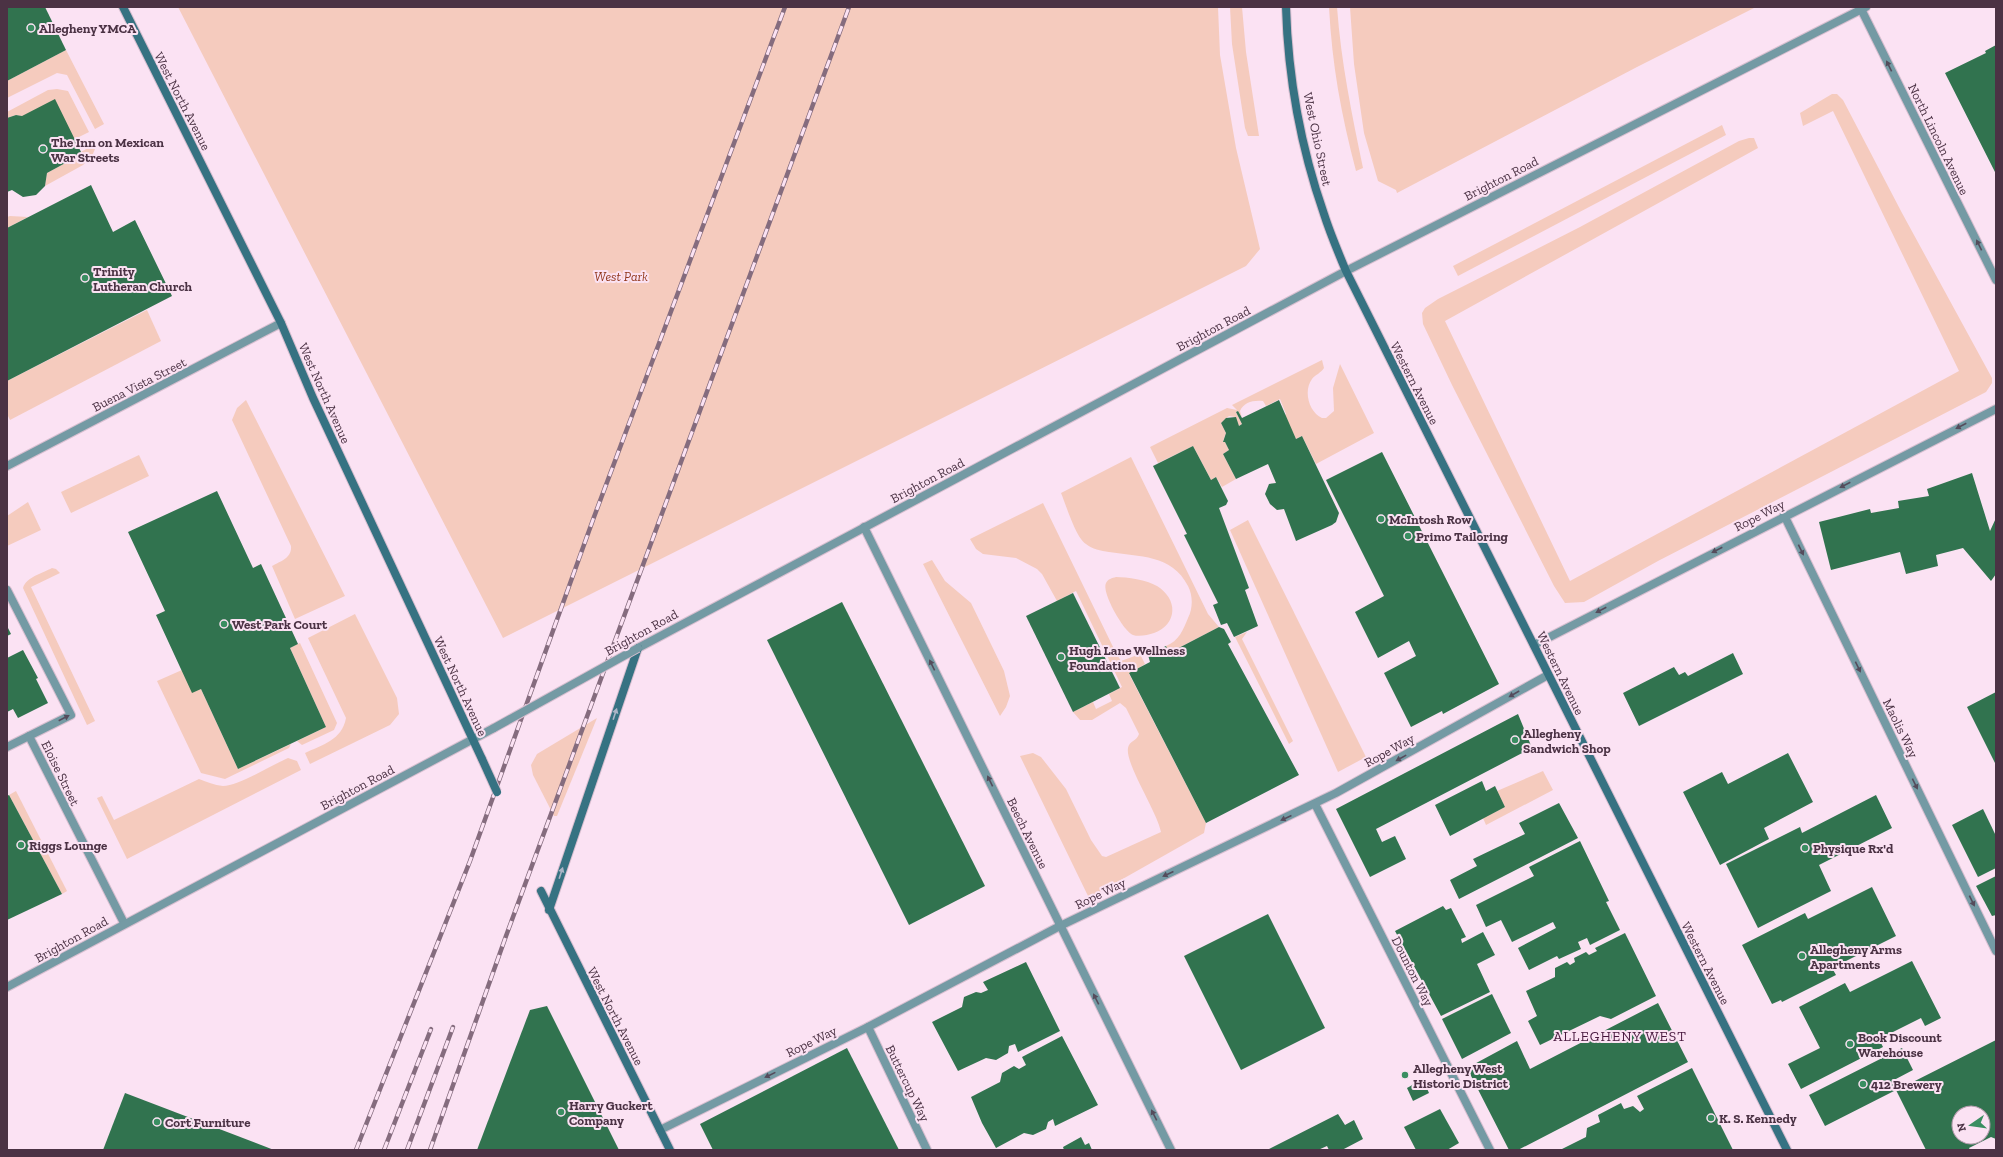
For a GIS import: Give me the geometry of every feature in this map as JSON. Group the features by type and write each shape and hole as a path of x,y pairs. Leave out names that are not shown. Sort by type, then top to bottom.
{"main road":[{"name":"West North Avenue","path":"123,7 281,324 313,398 474,739 497,792"},
{"name":"West Ohio Street","path":"1286,7 1292,79 1302,131 1324,214 1346,271"},
{"name":"Western Avenue","path":"1346,271 1787,1150"},
{"path":"549,910 638,648"},
{"name":"West North Avenue","path":"541,891 549,910 670,1150"}],"street":[{"name":"Brighton Road","path":"7,987 474,739 655,638 1346,271 1864,8"},
{"name":"North Lincoln Avenue","path":"1864,8 1996,280"},
{"name":"Buena Vista Street","path":"7,466 281,324"},
{"name":"Rope Way","path":"1534,644 1784,515 1996,409"},
{"name":"Maolis Way","path":"1784,515 1996,950"},
{"name":"Beech Avenue","path":"864,527 1171,1150"},
{"name":"Eloise Street","path":"7,590 71,715 29,736 124,924"},
{"name":"Rope Way","path":"660,1130 868,1027 1060,926 1315,804 1548,675"},
{"path":"7,747 29,736"},
{"name":"Dounton Way","path":"1315,804 1490,1150"},
{"name":"Buttercup Way","path":"868,1027 927,1150"}],"green space":[{"name":"West Park","path":"178,7 1218,7 1220,55 1236,148 1260,249 1246,266 503,638"},
{"path":"1230,7 1242,7 1246,52 1259,136 1248,136 1245,128 1232,44"},
{"path":"1329,7 1337,7 1344,68 1363,168 1356,171 1338,89 1332,49"},
{"path":"1350,7 1756,7 1637,67 1397,193 1396,190 1378,181 1364,133 1354,64"},
{"path":"66,50 104,124 95,129 67,75 57,73 7,98 7,81"},
{"path":"57,89 68,91 89,132 75,139 22,116 16,115 7,118 7,112 48,90"},
{"path":"1832,94 1837,94 1843,100 1902,213 1992,378 1992,383 1986,392 1658,561 1584,602 1565,603 1554,586 1452,385 1423,324 1422,313 1425,308 1438,299 1580,227 1739,141 1754,138 1758,148 1445,321 1570,581 1959,371 1833,111 1803,126 1800,113"},
{"path":"1722,125 1726,135 1458,276 1453,266"},
{"path":"93,145 95,149 92,156 83,165 45,186 47,173 82,154 81,152"},
{"path":"7,217 28,217 7,228"},
{"path":"147,310 161,341 10,420 7,414 7,381"},
{"path":"1322,360 1324,368 1312,379 1308,389 1309,401 1314,411 1322,418 1326,418 1334,411 1333,388 1340,364 1374,433 1316,464 1302,436 1296,439 1284,416 1286,414 1280,399 1266,406 1263,401 1256,401 1249,402 1242,408 1240,411 1242,418 1238,411 1236,412 1242,424 1239,426 1235,417 1229,416 1221,423 1226,433 1223,441 1229,450 1223,454 1236,479 1222,487 1216,477 1211,480 1193,446 1158,463 1150,447 1227,408 1237,410 1232,405"},
{"path":"246,400 345,596 295,619 272,566 288,556 291,546 232,420 237,408"},
{"path":"139,455 149,476 71,513 61,492"},
{"path":"1131,457 1208,614 1219,627 1169,653 1166,646 1180,635 1190,614 1192,598 1188,586 1173,568 1164,562 1103,551 1088,546 1082,541 1075,528 1061,493"},
{"path":"28,502 41,530 7,546 7,516"},
{"path":"1043,503 1121,661 1140,654 1145,664 1129,674 1206,823 1204,833 1089,898 1020,756 1033,753 1041,757 1066,789 1091,840 1102,856 1106,857 1161,832 1154,812 1136,776 1128,755 1128,748 1131,742 1137,738 1139,734 1126,708 1120,703 1092,720 1080,720 1073,712 1093,702 1096,709 1112,701 1109,694 1122,687 1076,591 1057,601 1042,574 1037,569 1016,558 983,554 976,549 970,539"},
{"path":"1248,520 1366,757 1338,772 1230,530"},
{"path":"932,560 945,581 971,603 1004,671 1010,696 1006,707 1000,716 923,564"},
{"path":"52,568 56,569 60,573 31,587 95,721 87,725 23,588 31,578"},
{"path":"1116,577 1131,578 1148,582 1164,591 1172,604 1171,618 1168,624 1154,633 1141,636 1135,636 1129,632 1114,611 1105,588 1106,583 1109,580"},
{"path":"355,614 397,698 399,714 390,725 310,764 305,753 336,737 344,725 346,718 308,638"},
{"path":"1247,632 1242,639 1293,741 1289,744 1235,637"},
{"path":"300,643 337,723 334,730 302,745 297,741 326,727 290,648"},
{"path":"182,670 201,689 238,769 291,744 289,748 225,779 201,773 157,681"},
{"path":"597,718 557,816 554,816 533,775 531,765 537,754"},
{"path":"288,758 297,761 301,770 127,859 97,798 102,796 114,820 199,779 220,786 229,785 246,779"},
{"path":"1543,771 1553,790 1486,825 1483,818 1505,807 1497,791"},
{"path":"16,791 67,891 62,894 9,795"}],"building":[{"name":"Allegheny YMCA","path":"7,7 45,7 66,50 7,81"},
{"path":"1996,45 1996,174 1945,73 1986,53 1985,51"},
{"name":"The Inn on Mexican War Streets","path":"55,99 82,154 47,173 45,186 36,195 23,197 12,190 7,192 7,118 16,115 22,116"},
{"name":"Trinity Lutheran Church","path":"91,185 113,232 135,220 172,296 7,381 7,228"},
{"path":"1279,400 1296,439 1302,436 1339,513 1336,522 1332,525 1296,541 1284,509 1277,510 1270,504 1265,494 1269,484 1276,483 1268,464 1236,479 1223,454 1229,450 1225,442 1223,442 1226,433 1221,423 1226,418 1236,417 1239,426 1242,424 1236,412 1238,411 1242,418"},
{"path":"1193,446 1211,480 1216,477 1228,501 1226,505 1219,508 1249,588 1245,590 1258,626 1234,637 1227,623 1221,625 1213,605 1218,603 1184,535 1187,534 1153,466"},
{"path":"1382,452 1499,684 1443,714 1442,711 1411,727 1384,673 1416,656 1409,641 1378,658 1355,612 1384,596 1326,480"},
{"path":"1972,473 1990,531 1996,518 1996,574 1991,581 1963,548 1936,555 1938,566 1906,574 1900,552 1831,570 1819,522 1870,509 1871,513 1899,508 1898,501 1929,496 1927,489"},
{"name":"West Park Court","path":"217,491 253,568 261,564 298,644 290,648 326,727 238,769 201,689 192,693 156,615 165,611 128,532"},
{"path":"1073,593 1120,688 1073,712 1026,616"},
{"path":"842,602 985,886 909,925 767,640"},
{"path":"7,626 11,634 7,636"},
{"path":"1219,627 1224,629 1231,642 1228,644 1299,775 1206,823 1129,673 1150,662 1148,655 1166,646 1169,653"},
{"path":"23,650 38,678 36,679 48,703 18,718 13,709 7,712 7,658"},
{"path":"1733,653 1743,674 1639,726 1623,693 1674,667 1679,675 1685,672 1688,676"},
{"path":"1996,692 1996,765 1967,707"},
{"path":"1518,714 1532,748 1376,829 1382,842 1395,836 1406,859 1370,877 1336,809"},
{"path":"1788,753 1813,802 1764,828 1769,839 1720,865 1683,792 1722,772 1728,784"},
{"path":"1482,781 1486,791 1495,786 1505,807 1450,836 1435,805"},
{"name":"Riggs Lounge","path":"9,795 62,894 7,920 7,796"},
{"name":"Physique Rx'd","path":"1876,795 1892,828 1819,865 1831,891 1758,928 1726,864 1800,827 1802,833"},
{"path":"1559,803 1578,838 1459,899 1450,880 1477,866 1473,859 1525,834 1519,823"},
{"path":"1983,809 1996,836 1996,868 1978,877 1952,825"},
{"path":"1580,841 1609,901 1606,902 1620,930 1590,945 1587,938 1578,942 1581,949 1559,959 1557,956 1529,970 1518,948 1556,928 1553,922 1512,942 1501,920 1486,927 1476,905 1534,876 1529,867"},
{"path":"1996,876 1996,915 1992,916 1976,886"},
{"name":"Allegheny Arms Apartments","path":"1872,887 1896,936 1832,968 1836,975 1782,1002 1781,1000 1772,1004 1742,945 1805,913 1808,919"},
{"path":"1443,906 1446,910 1451,908 1466,937 1461,939 1462,943 1483,932 1495,955 1477,964 1490,992 1441,1016 1395,931"},
{"path":"1268,914 1325,1028 1241,1070 1184,956"},
{"path":"1625,933 1656,996 1611,1019 1600,1016 1540,1045 1528,1021 1537,1016 1526,991 1555,977 1555,968 1567,962 1570,965 1575,962 1574,958 1586,952 1589,955 1597,951 1595,948"},
{"path":"1912,961 1941,1018 1925,1026 1921,1018 1879,1039 1883,1047 1801,1089 1788,1064 1820,1048 1799,1007 1845,983 1850,992"},
{"path":"1026,962 1060,1031 1018,1052 1015,1044 1009,1046 1008,1053 996,1060 986,1058 958,1071 932,1022 962,1007 964,997 976,992 981,993 988,990 983,982"},
{"path":"1492,994 1511,1033 1462,1059 1442,1019"},
{"path":"1658,1003 1688,1062 1518,1150 1509,1150 1467,1068 1517,1041 1530,1069"},
{"path":"547,1006 619,1150 477,1150 530,1010"},
{"path":"1062,1036 1098,1105 1055,1126 1053,1119 1048,1122 1046,1129 1033,1135 1024,1133 996,1148 982,1123 971,1097 1000,1082 1002,1073 1014,1066 1019,1069 1026,1065 1022,1057"},
{"path":"1996,1040 1996,1139 1991,1137 1991,1105 1951,1105 1951,1145 1975,1145 1969,1148 1970,1150 1926,1150 1896,1090 1825,1126 1809,1095 1902,1048 1913,1070 1894,1080 1899,1089"},
{"path":"847,1048 899,1150 713,1150 700,1124"},
{"path":"1692,1068 1733,1150 1560,1150 1586,1137 1587,1128 1600,1122 1598,1115 1621,1103 1624,1109 1633,1106 1640,1112 1644,1109 1637,1096"},
{"path":"1423,1079 1429,1093 1413,1101 1407,1088"},
{"name":"Cort Furniture","path":"125,1093 274,1150 103,1150"},
{"path":"1440,1109 1459,1143 1447,1150 1416,1150 1404,1127"},
{"path":"1338,1114 1345,1125 1354,1120 1363,1139 1342,1150 1329,1150 1327,1146 1318,1150 1267,1150"},
{"path":"1081,1137 1085,1145 1089,1143 1092,1150 1064,1150 1063,1147"}],"railway":[{"path":"356,1150 470,861 594,517 785,7"},
{"path":"430,1150 506,936 849,7"},
{"path":"407,1150 453,1027"},
{"path":"384,1150 431,1029"}],"place":[{"name":"Allegheny YMCA","path":"31,28"},
{"name":"The Inn on Mexican War Streets","path":"43,149"},
{"name":"Trinity Lutheran Church","path":"85,278"},
{"name":"McIntosh Row","path":"1381,519"},
{"name":"Primo Tailoring","path":"1408,536"},
{"name":"West Park Court","path":"224,624"},
{"name":"Hugh Lane Wellness Foundation","path":"1061,657"},
{"name":"Allegheny Sandwich Shop","path":"1515,740"},
{"name":"Riggs Lounge","path":"21,845"},
{"name":"Physique Rx'd","path":"1805,848"},
{"name":"Allegheny Arms Apartments","path":"1802,956"},
{"name":"Book Discount Warehouse","path":"1850,1044"},
{"name":"Allegheny West Historic District","path":"1405,1075"},
{"name":"412 Brewery","path":"1863,1084"},
{"name":"Harry Guckert Company","path":"561,1112"},
{"name":"K. S. Kennedy","path":"1711,1118"},
{"name":"Cort Furniture","path":"157,1122"}],"district":[{"name":"ALLEGHENY WEST","path":"1620,1036"}]}
